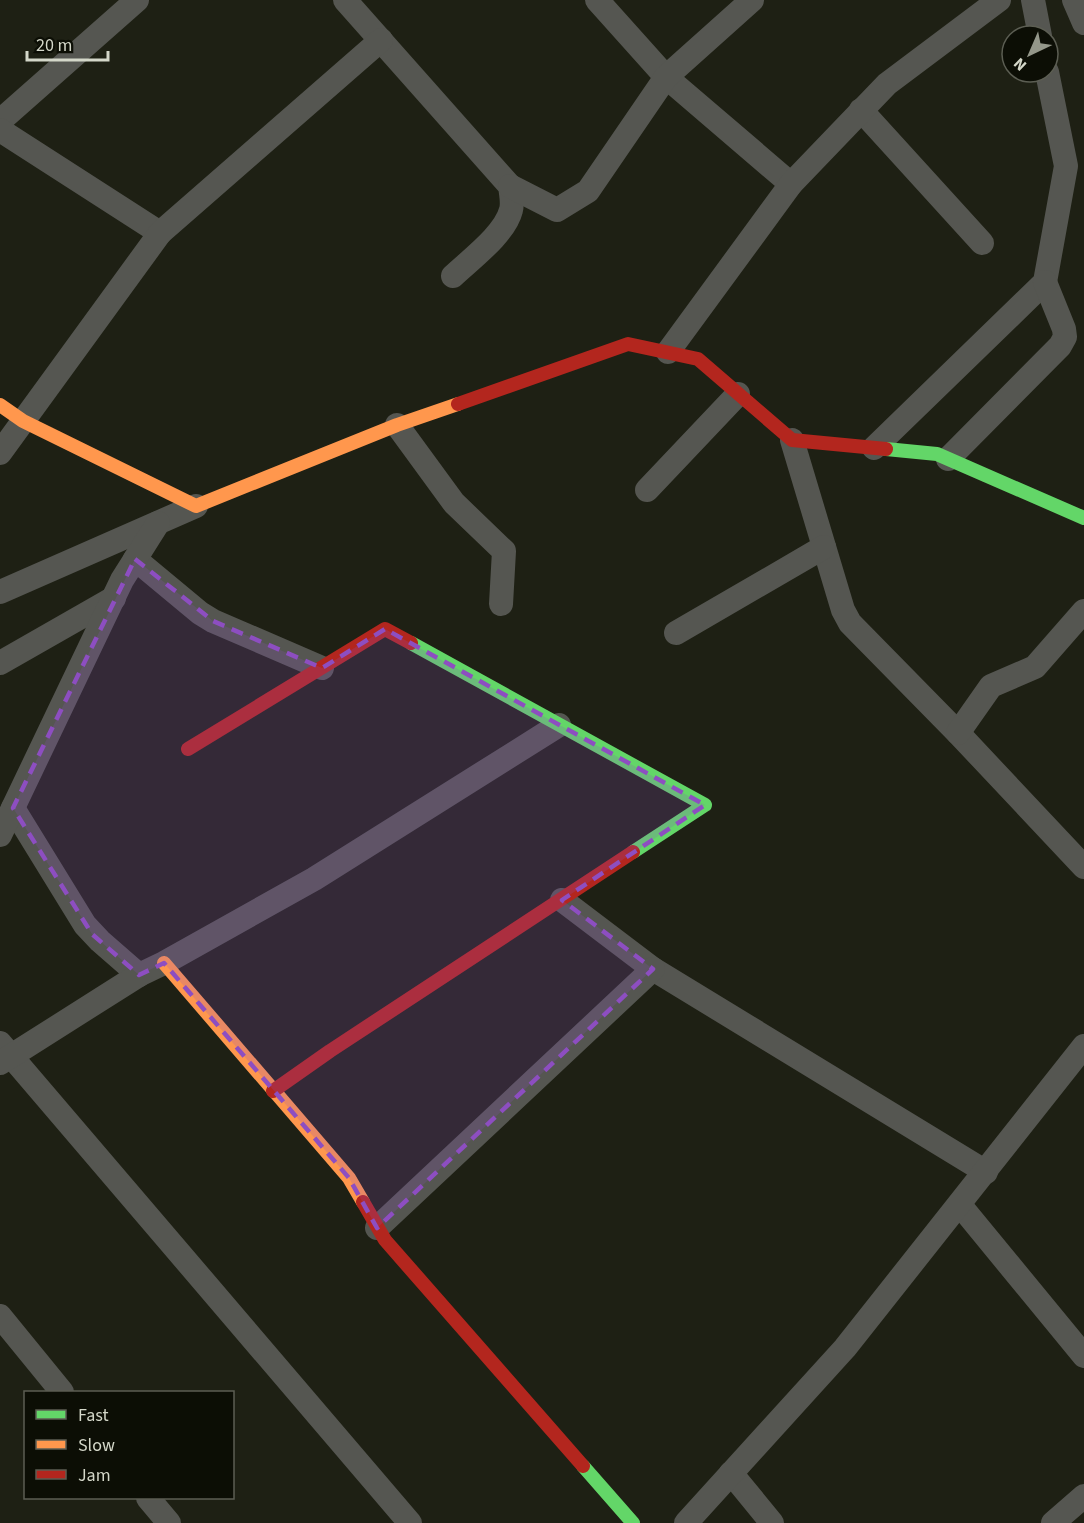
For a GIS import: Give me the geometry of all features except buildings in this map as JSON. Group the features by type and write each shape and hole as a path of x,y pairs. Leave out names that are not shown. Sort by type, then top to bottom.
{"street":[{"path":"0,121 137,0"},
{"path":"345,0 510,186 557,210 588,191 666,77 752,0"},
{"path":"597,0 666,77 791,184"},
{"path":"668,352 791,184 887,84 999,0"},
{"path":"1033,0 1038,24"},
{"path":"1074,0 1084,23"},
{"path":"0,453 160,232 381,40"},
{"path":"948,459 1060,346 1065,337 1045,282 1066,166 1049,84"},
{"path":"861,110 982,243"},
{"path":"0,130 160,232"},
{"path":"453,276 506,223 512,208 510,186"},
{"path":"874,448 1045,282"},
{"path":"0,592 196,506 397,425 628,344 698,359 792,440 843,610 850,623 958,733 1084,867"},
{"path":"647,490 738,394"},
{"path":"0,405 23,421 196,506"},
{"path":"397,425 454,503 504,550 501,604"},
{"path":"792,440 937,454 1084,518"},
{"path":"0,835 122,580 158,523"},
{"path":"676,633 824,547"},
{"path":"135,559 200,613 213,621 322,668"},
{"path":"0,663 114,598"},
{"path":"958,733 991,686 1035,667 1084,611"},
{"path":"188,749 386,629 705,805 330,1051 273,1091"},
{"path":"410,1523 3,1054 139,975 314,879 559,725"},
{"path":"13,808 85,925 139,975"},
{"path":"562,900 653,969 986,1172"},
{"path":"164,963 350,1178 377,1228 392,1249 633,1523"},
{"path":"377,1228 653,969"},
{"path":"686,1523 845,1348 1084,1046"},
{"path":"960,1205 1084,1356"},
{"path":"0,1316 61,1391"},
{"path":"731,1473 772,1523"},
{"path":"1053,1523 1084,1496"},
{"path":"150,1499 169,1523"}],"highlighted area":[{"path":"135,559 213,621 322,668 385,629 705,805 562,900 653,969 377,1228 349,1178 164,963 139,975 92,934 13,808"}],"traffic: fast":[{"path":"886,449 937,454 1084,518"},
{"path":"411,643 705,805 633,852"},
{"path":"583,1466 633,1523"}],"traffic: slow":[{"path":"0,405 23,421 196,506 397,425 458,404"},
{"path":"164,963 349,1178 363,1202"}],"traffic: jam":[{"path":"458,404 628,344 698,359 792,440 886,449"},
{"path":"188,749 385,629 411,643"},
{"path":"273,1091 633,852"},
{"path":"363,1202 385,1240 583,1466"}]}
